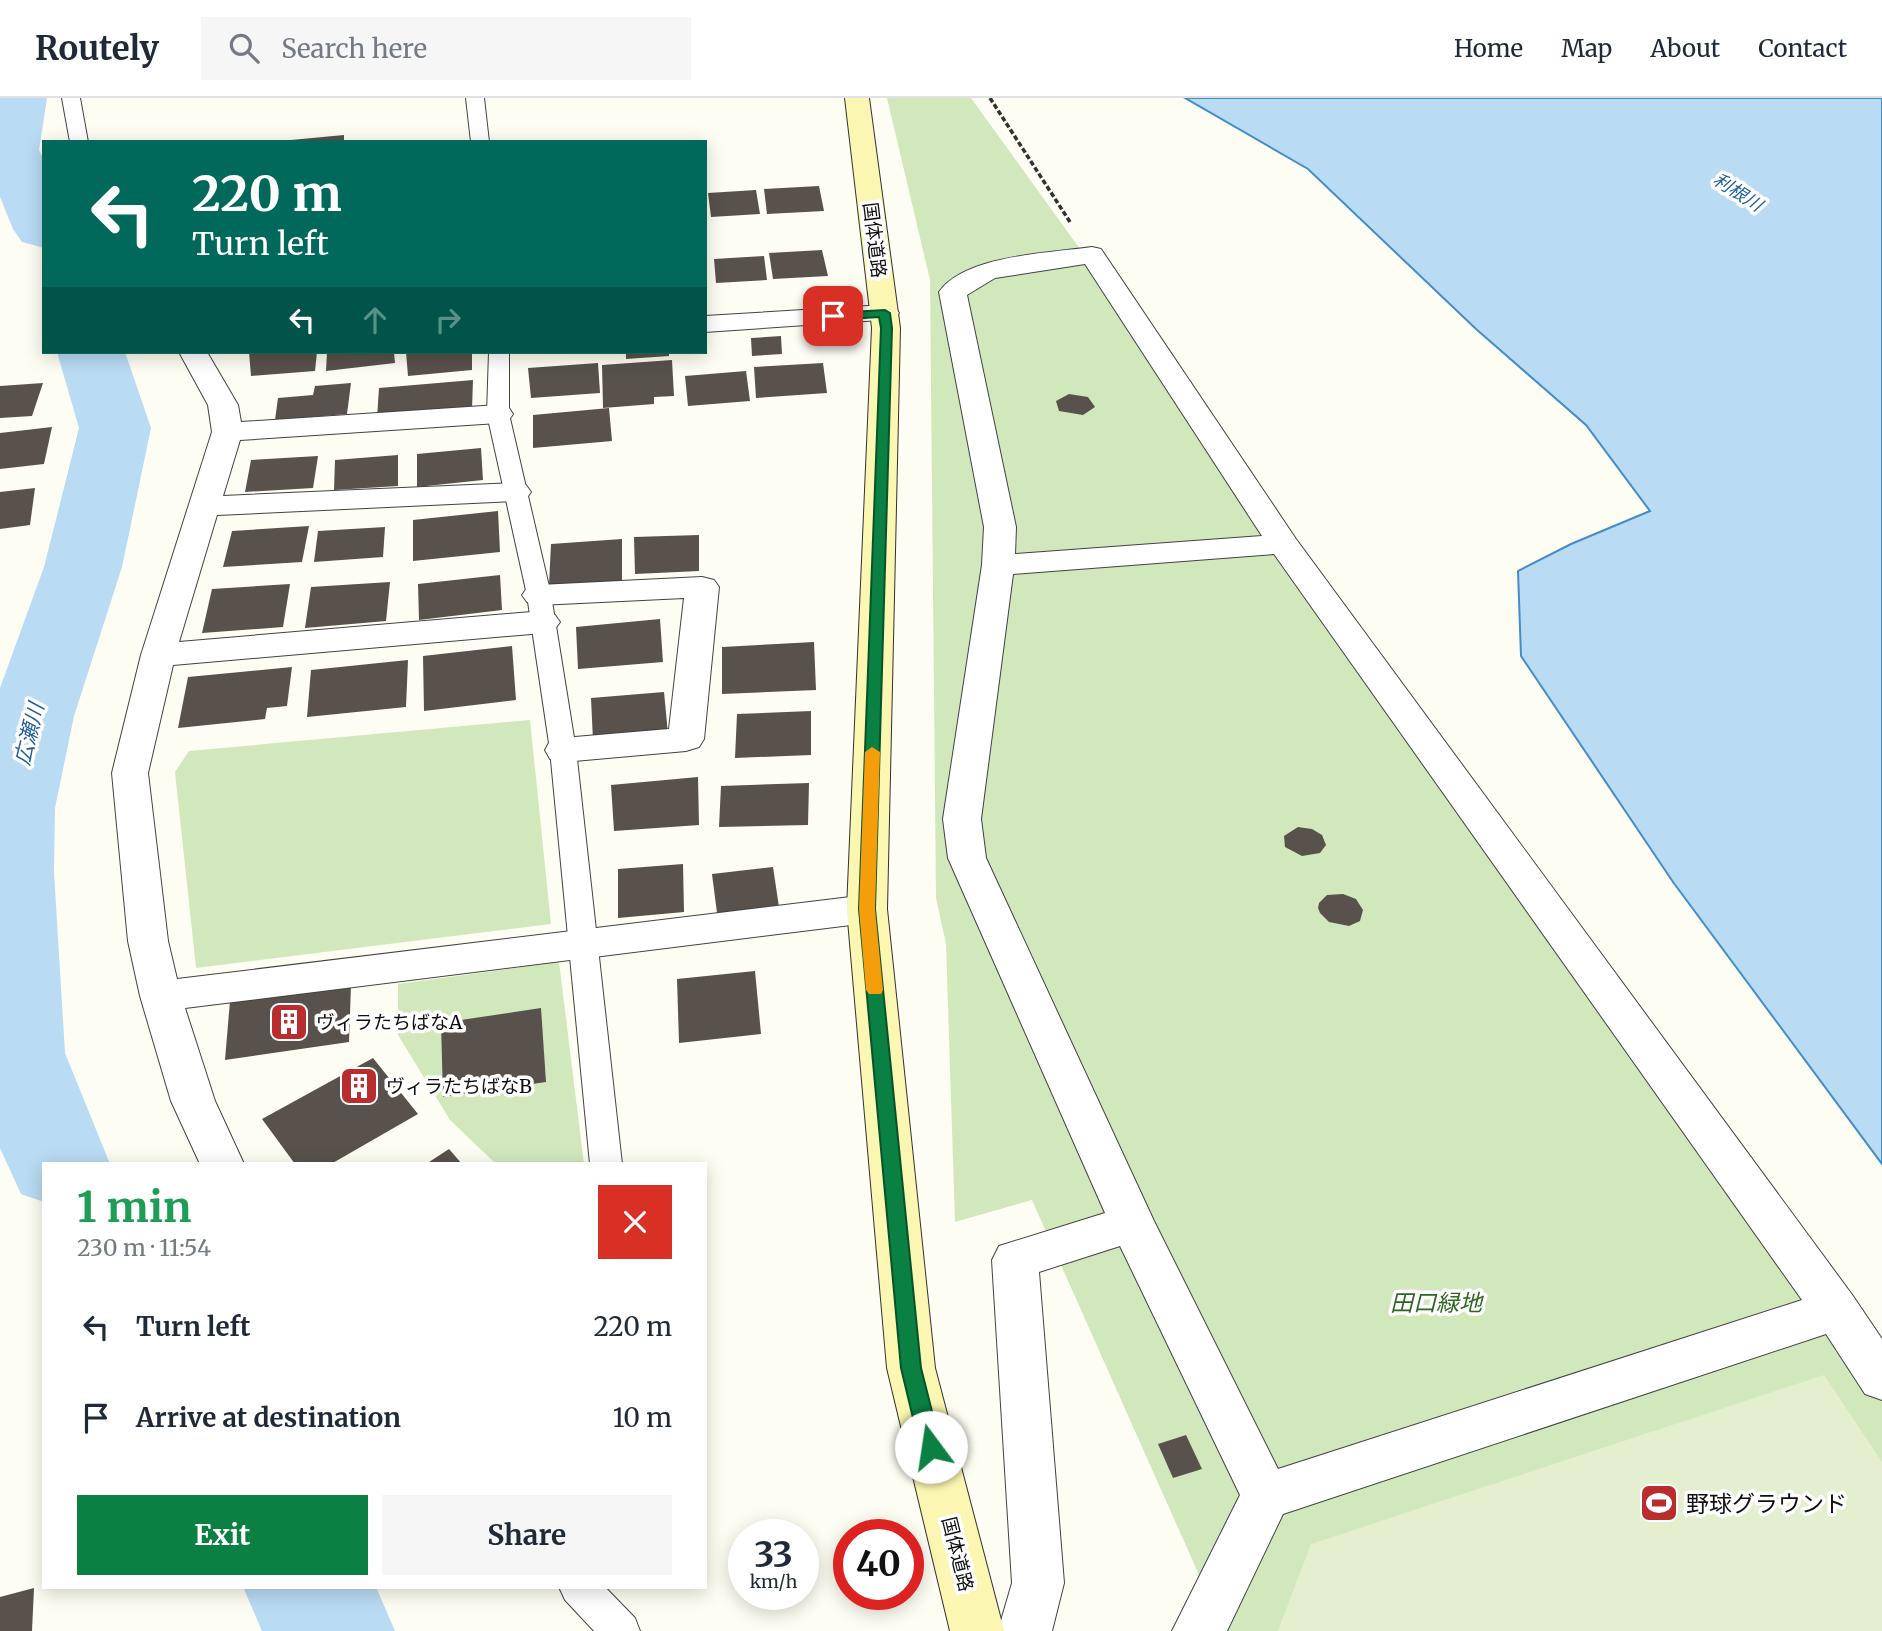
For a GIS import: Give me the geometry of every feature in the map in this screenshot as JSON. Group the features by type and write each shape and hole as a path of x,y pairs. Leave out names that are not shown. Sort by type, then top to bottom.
{"street":[{"name":"国体道路","path":"857,98 887,328 867,909 911,1368 977,1631"},
{"path":"1266,1496 1132,1223 967,858 962,819 998,565 1000,527 953,292 987,271 1092,254 1283,544 1836,1310 1882,1379"},
{"path":"707,324 885,313"},
{"path":"194,354 223,405 227,432 158,656 130,774 148,941 161,996 193,1101 221,1162"},
{"path":"227,432 499,414"},
{"path":"205,506 515,492"},
{"path":"998,565 1283,544"},
{"path":"158,656 702,587 686,739 563,750"},
{"path":"161,996 867,909"},
{"path":"1025,1631 1038,1583 1015,1260 1132,1223"},
{"path":"1199,1631 1266,1496 1836,1310"}],"lane":[{"path":"71,98 79,140"},
{"path":"475,98 480,140"},
{"path":"499,354 499,414 541,609 563,750 606,1162"},
{"path":"580,1589 621,1631"}],"path":[{"path":"990,98 1092,254"}],"green space":[{"name":"田口緑地","path":"887,98 971,98 1882,1360 1882,1631 1224,1631 1032,1200 955,1222 946,944 936,898 930,280"},
{"path":"530,720 551,924 196,968 175,772 189,751"},
{"path":"559,962 584,1162 494,1162 450,1120 398,1035 398,984"},
{"name":"野球グラウンド","path":"1824,1375 1882,1462 1882,1631 1278,1631 1311,1544"}],"water":[{"name":"利根川","path":"1185,98 1882,98 1882,1164 1673,882 1521,656 1518,571 1571,544 1650,511 1586,425 1476,329 1308,169"}],"building":[{"path":"344,135 344,140 291,140"},
{"path":"819,186 824,211 767,214 764,189"},
{"path":"756,190 760,214 711,217 708,193"},
{"path":"822,250 828,276 773,279 769,253"},
{"path":"764,256 767,280 716,283 714,259"},
{"path":"781,336 782,354 752,356 751,338"},
{"path":"249,354 317,354 315,371 251,376"},
{"path":"327,354 394,354 395,363 326,371"},
{"path":"406,354 472,354 472,370 408,376"},
{"path":"626,354 669,354 669,356 626,359"},
{"path":"672,360 674,396 654,397 654,404 603,408 602,365"},
{"path":"598,363 600,393 531,398 528,368"},
{"path":"823,363 827,393 756,398 754,367"},
{"path":"746,371 750,401 688,406 685,376"},
{"path":"473,380 472,409 377,418 379,388"},
{"path":"43,383 32,416 0,418 0,386"},
{"path":"351,383 347,414 275,420 278,398 313,395 315,386"},
{"path":"1069,394 1088,397 1095,407 1083,415 1059,411 1056,401"},
{"path":"609,408 612,441 533,448 533,415"},
{"path":"52,427 44,464 0,469 0,433"},
{"path":"481,448 483,480 417,487 417,454"},
{"path":"398,455 398,486 334,490 335,460"},
{"path":"318,456 313,488 245,492 251,460"},
{"path":"35,488 30,525 0,529 0,492"},
{"path":"498,511 500,552 413,561 413,520"},
{"path":"309,526 302,562 223,567 232,531"},
{"path":"385,527 383,557 314,562 318,531"},
{"path":"699,535 699,571 635,574 634,537"},
{"path":"622,539 622,581 549,585 551,544"},
{"path":"500,575 502,610 419,620 418,584"},
{"path":"390,582 386,621 305,628 311,587"},
{"path":"290,584 283,627 202,633 212,589"},
{"path":"660,619 663,662 578,669 576,627"},
{"path":"814,642 816,690 722,694 722,647"},
{"path":"512,646 516,700 424,711 423,656"},
{"path":"408,660 406,707 307,717 311,670"},
{"path":"292,667 287,706 267,708 265,719 178,728 188,677"},
{"path":"664,692 668,734 593,741 591,698"},
{"path":"811,711 811,755 735,758 737,714"},
{"path":"698,777 699,825 614,831 611,785"},
{"path":"809,783 808,825 719,827 721,786"},
{"path":"1298,827 1312,829 1322,835 1326,845 1320,853 1302,856 1285,847 1284,836"},
{"path":"683,864 684,912 618,918 618,869"},
{"path":"773,867 779,907 717,913 712,874"},
{"path":"1343,894 1356,899 1363,910 1360,921 1349,926 1329,922 1318,908 1327,895"},
{"path":"755,971 761,1034 679,1043 677,979"},
{"name":"ヴィラたちばなA","path":"351,985 349,1042 225,1060 230,1001"},
{"path":"541,1008 546,1082 443,1097 441,1023"},
{"name":"ヴィラたちばなB","path":"373,1058 418,1114 334,1162 294,1162 262,1119"},
{"path":"449,1149 460,1162 429,1162"},
{"path":"1186,1435 1202,1469 1173,1478 1158,1444"},
{"path":"34,1588 32,1631 0,1631 0,1597"}],"waterway":[{"name":"広瀬川","path":"19,98 10,150 42,224"},
{"name":"広瀬川","path":"57,1162 15,1053 8,872 11,808 32,716 83,567 115,428 92,354"},
{"name":"広瀬川","path":"306,1589 332,1631"}],"slow traffic":[{"path":"872,752 867,909 875,990"}],"place":[{"name":"ヴィラたちばなA","path":"289,1022"},
{"name":"ヴィラたちばなB","path":"359,1086"},
{"name":"野球グラウンド","path":"1659,1503"}],"route":[{"path":"833,316 885,313 887,328 867,909 911,1368 931,1447"}]}
